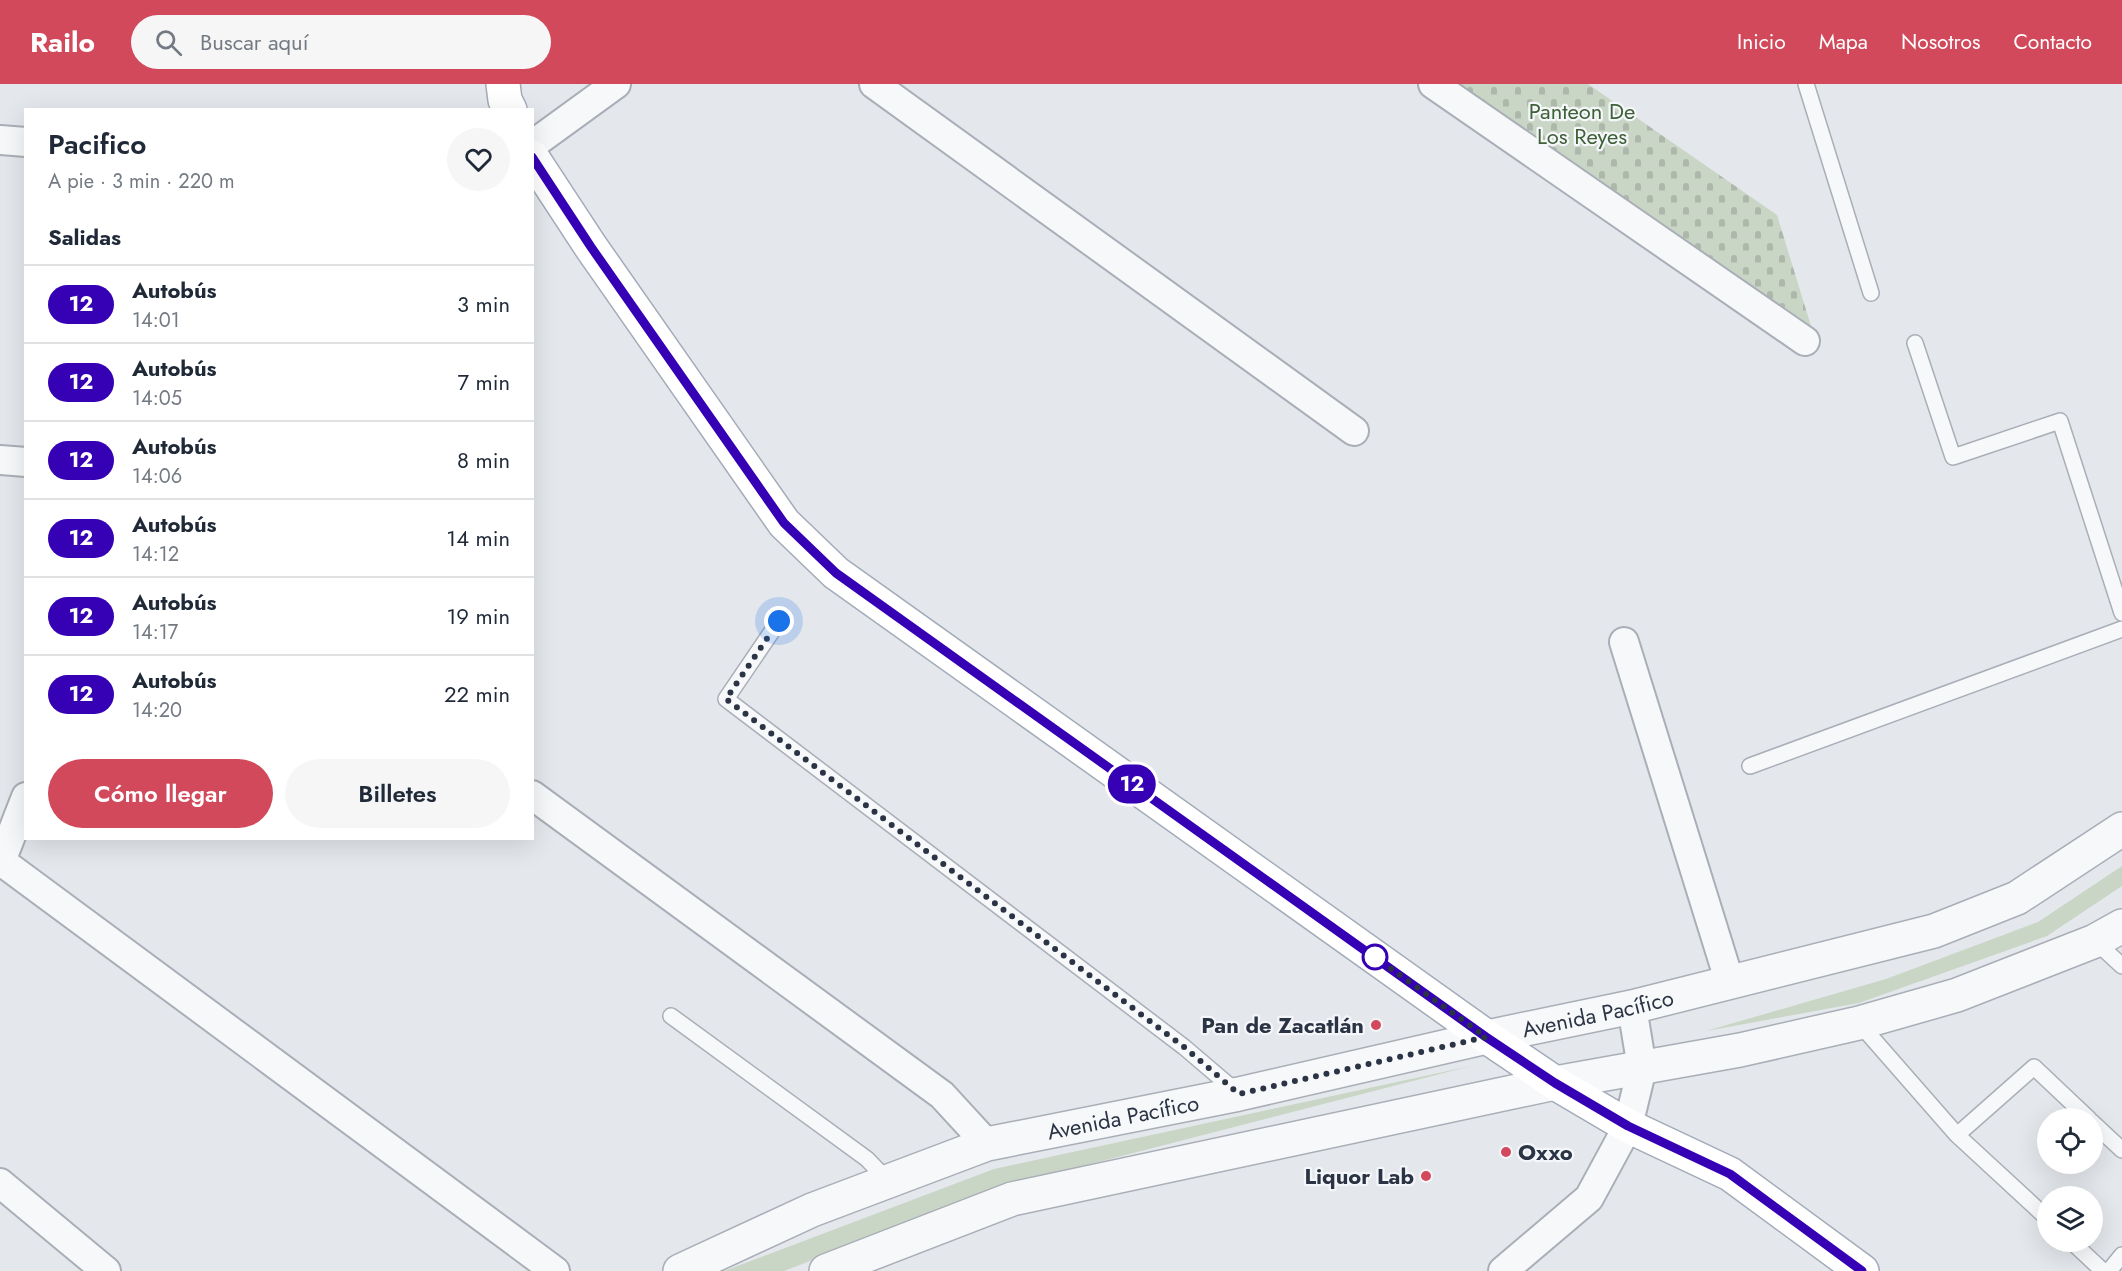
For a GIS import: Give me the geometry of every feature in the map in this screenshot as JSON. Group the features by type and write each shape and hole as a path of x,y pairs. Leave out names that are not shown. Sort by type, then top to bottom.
{"main road":[{"path":"503,84 509,108"},
{"path":"534,160 591,247 784,523 836,573 1486,1037 1555,1083 1628,1126 1730,1174 1862,1271"}],"street":[{"path":"534,144 616,84"},
{"path":"874,84 1354,430"},
{"path":"1433,84 1805,341"},
{"path":"0,140 24,142"},
{"path":"0,460 24,462"},
{"path":"1624,642 1730,983"},
{"path":"534,796 942,1095 987,1144"},
{"path":"15,807 1,863 555,1271"},
{"name":"Avenida Pacífico","path":"680,1271 812,1210 987,1144 1239,1094 1486,1037 1632,1007 1934,931 2017,898 2122,829"},
{"path":"826,1271 1012,1199 1555,1083 1740,1050 1858,1023 1957,995 2109,934"},
{"path":"1503,1271 1589,1198 1628,1126 1642,1068 1632,1007"},
{"path":"0,1183 106,1271"}],"lane":[{"path":"1806,84 1871,292"},
{"path":"1915,343 1953,457 2060,421 2122,614"},
{"path":"779,621 726,699 1184,1047 1239,1094"},
{"path":"1750,766 2122,629"},
{"path":"2109,934 2122,966"},
{"path":"671,1016 867,1159 888,1181"},
{"path":"1858,1023 1957,1135 2037,1209"},
{"path":"1957,1135 2034,1067 2078,1108"},
{"path":"2103,1132 2122,1150"},
{"path":"2083,1252 2103,1271"},
{"path":"2109,1271 2122,1256"}],"green space":[{"name":"Panteon De Los Reyes","path":"1460,84 1588,84 1777,215 1811,326"},
{"path":"2122,866 2122,886 2047,936 1859,1003 1706,1031 1886,979 2038,922"},
{"path":"1471,1066 1001,1187 784,1271 724,1271 994,1169"}],"bus line":[{"name":"12","path":"534,160 591,247 784,523 836,573 1486,1037 1555,1083 1628,1126 1730,1174 1862,1271"}],"place":[{"name":"Pan de Zacatlán","path":"1376,1025"},
{"name":"Oxxo","path":"1506,1152"},
{"name":"Liquor Lab","path":"1426,1176"}],"route":[{"path":"779,621 726,699 1184,1047 1239,1094 1486,1037 1372,955 1375,957"}]}
